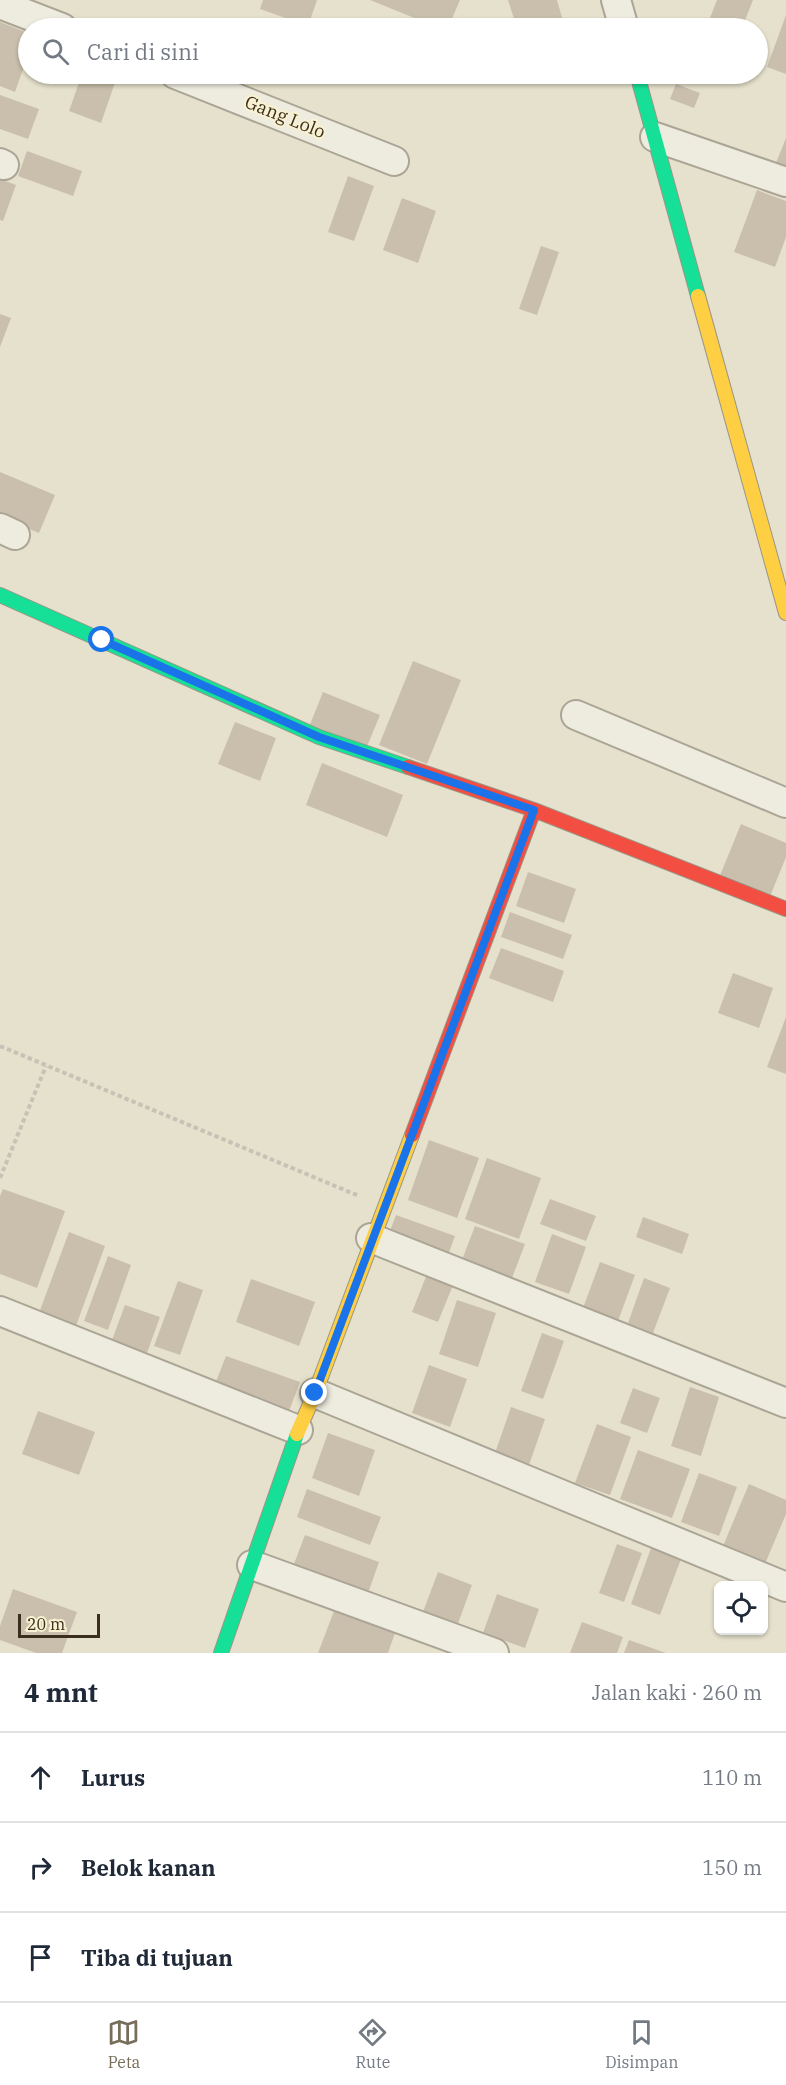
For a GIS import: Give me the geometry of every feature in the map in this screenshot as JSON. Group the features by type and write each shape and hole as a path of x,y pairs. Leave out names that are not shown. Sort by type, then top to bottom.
{"street":[{"path":"616,0 621,18"},
{"path":"0,4 36,18"},
{"name":"Gang Lolo","path":"200,84 394,161"},
{"path":"640,84 786,613"},
{"path":"655,137 786,183"},
{"path":"0,595 319,737 534,810 786,909"},
{"path":"576,715 786,803"},
{"path":"221,1653 298,1430 315,1393 371,1238 534,810"},
{"path":"371,1238 786,1403"},
{"path":"0,1311 298,1430"},
{"path":"315,1393 786,1587"},
{"path":"252,1566 494,1653"}],"path":[{"path":"0,1046 384,1206"},
{"path":"0,1178 46,1065"}],"building":[{"path":"263,0 317,0 311,18 285,18 260,9"},
{"path":"370,0 460,0 452,18 414,18"},
{"path":"508,0 557,0 562,18 514,18"},
{"path":"717,0 753,0 746,18 710,18"},
{"path":"786,15 786,74 768,67"},
{"path":"0,22 18,29 18,83 15,92 0,86"},
{"path":"78,84 115,84 101,123 69,111"},
{"path":"676,84 700,93 694,108 670,99"},
{"path":"0,95 39,109 28,139 0,129"},
{"path":"786,138 786,167 776,163"},
{"path":"27,151 82,171 73,196 18,176"},
{"path":"348,176 374,186 354,241 328,232"},
{"path":"0,179 16,185 3,221 0,220"},
{"path":"757,190 786,201 786,237 775,267 734,252"},
{"path":"402,198 436,211 418,263 383,250"},
{"path":"541,246 559,252 537,315 519,309"},
{"path":"0,314 11,318 0,347"},
{"path":"0,472 55,495 39,533 0,517"},
{"path":"413,661 461,680 427,764 379,745"},
{"path":"323,692 380,715 366,749 309,727"},
{"path":"235,722 276,738 260,781 218,764"},
{"path":"322,763 403,795 387,837 306,805"},
{"path":"741,824 786,843 786,857 769,899 719,878"},
{"path":"528,872 576,889 564,923 516,906"},
{"path":"510,912 572,935 563,959 501,937"},
{"path":"501,948 564,971 553,1002 489,978"},
{"path":"733,973 773,988 759,1028 718,1013"},
{"path":"786,1017 786,1074 767,1067"},
{"path":"429,1140 479,1158 457,1218 408,1200"},
{"path":"487,1158 541,1178 519,1239 465,1219"},
{"path":"3,1189 65,1211 37,1288 0,1274 0,1196"},
{"path":"550,1199 596,1216 586,1241 540,1224"},
{"path":"396,1215 455,1236 446,1261 387,1239"},
{"path":"643,1217 689,1234 682,1254 636,1237"},
{"path":"475,1226 525,1244 512,1278 462,1260"},
{"path":"69,1232 105,1246 76,1326 39,1313"},
{"path":"552,1234 586,1247 569,1294 535,1282"},
{"path":"108,1256 131,1265 108,1330 84,1321"},
{"path":"600,1262 635,1275 618,1321 583,1308"},
{"path":"427,1274 453,1285 438,1322 412,1312"},
{"path":"644,1278 670,1288 653,1333 628,1323"},
{"path":"251,1279 315,1302 299,1346 236,1322"},
{"path":"178,1281 203,1290 180,1355 154,1346"},
{"path":"457,1300 496,1313 478,1367 439,1354"},
{"path":"125,1305 160,1317 147,1353 112,1340"},
{"path":"542,1333 564,1341 543,1399 521,1391"},
{"path":"226,1356 300,1382 289,1411 215,1384"},
{"path":"429,1365 467,1379 450,1427 412,1413"},
{"path":"690,1387 719,1397 701,1456 671,1446"},
{"path":"633,1388 660,1398 647,1433 620,1423"},
{"path":"511,1407 545,1419 529,1465 495,1453"},
{"path":"38,1411 95,1432 79,1475 22,1454"},
{"path":"597,1424 631,1437 610,1495 575,1483"},
{"path":"328,1433 375,1450 359,1496 312,1478"},
{"path":"638,1450 690,1469 672,1518 620,1499"},
{"path":"699,1473 737,1487 719,1536 681,1522"},
{"path":"749,1484 786,1500 786,1514 762,1571 720,1553"},
{"path":"307,1489 381,1517 370,1545 297,1517"},
{"path":"305,1535 379,1562 367,1596 292,1569"},
{"path":"617,1544 642,1553 624,1602 599,1593"},
{"path":"651,1548 681,1559 660,1615 631,1604"},
{"path":"438,1572 472,1585 456,1629 421,1617"},
{"path":"13,1589 77,1612 62,1653 36,1653 0,1640 0,1626"},
{"path":"497,1594 539,1609 525,1648 483,1633"},
{"path":"334,1611 395,1633 388,1653 318,1653"},
{"path":"582,1622 623,1637 617,1653 570,1653"},
{"path":"629,1640 666,1653 624,1653"}],"traffic: fast":[{"path":"640,84 698,296"},
{"path":"0,595 319,737 408,767"},
{"path":"221,1653 297,1434"}],"traffic: slow":[{"path":"698,296 786,613"},
{"path":"297,1434 315,1393 412,1135"}],"traffic: jam":[{"path":"408,767 534,810 786,909"},
{"path":"412,1135 534,810"}],"route":[{"path":"102,640 319,737 534,810 371,1238 315,1393"}]}
